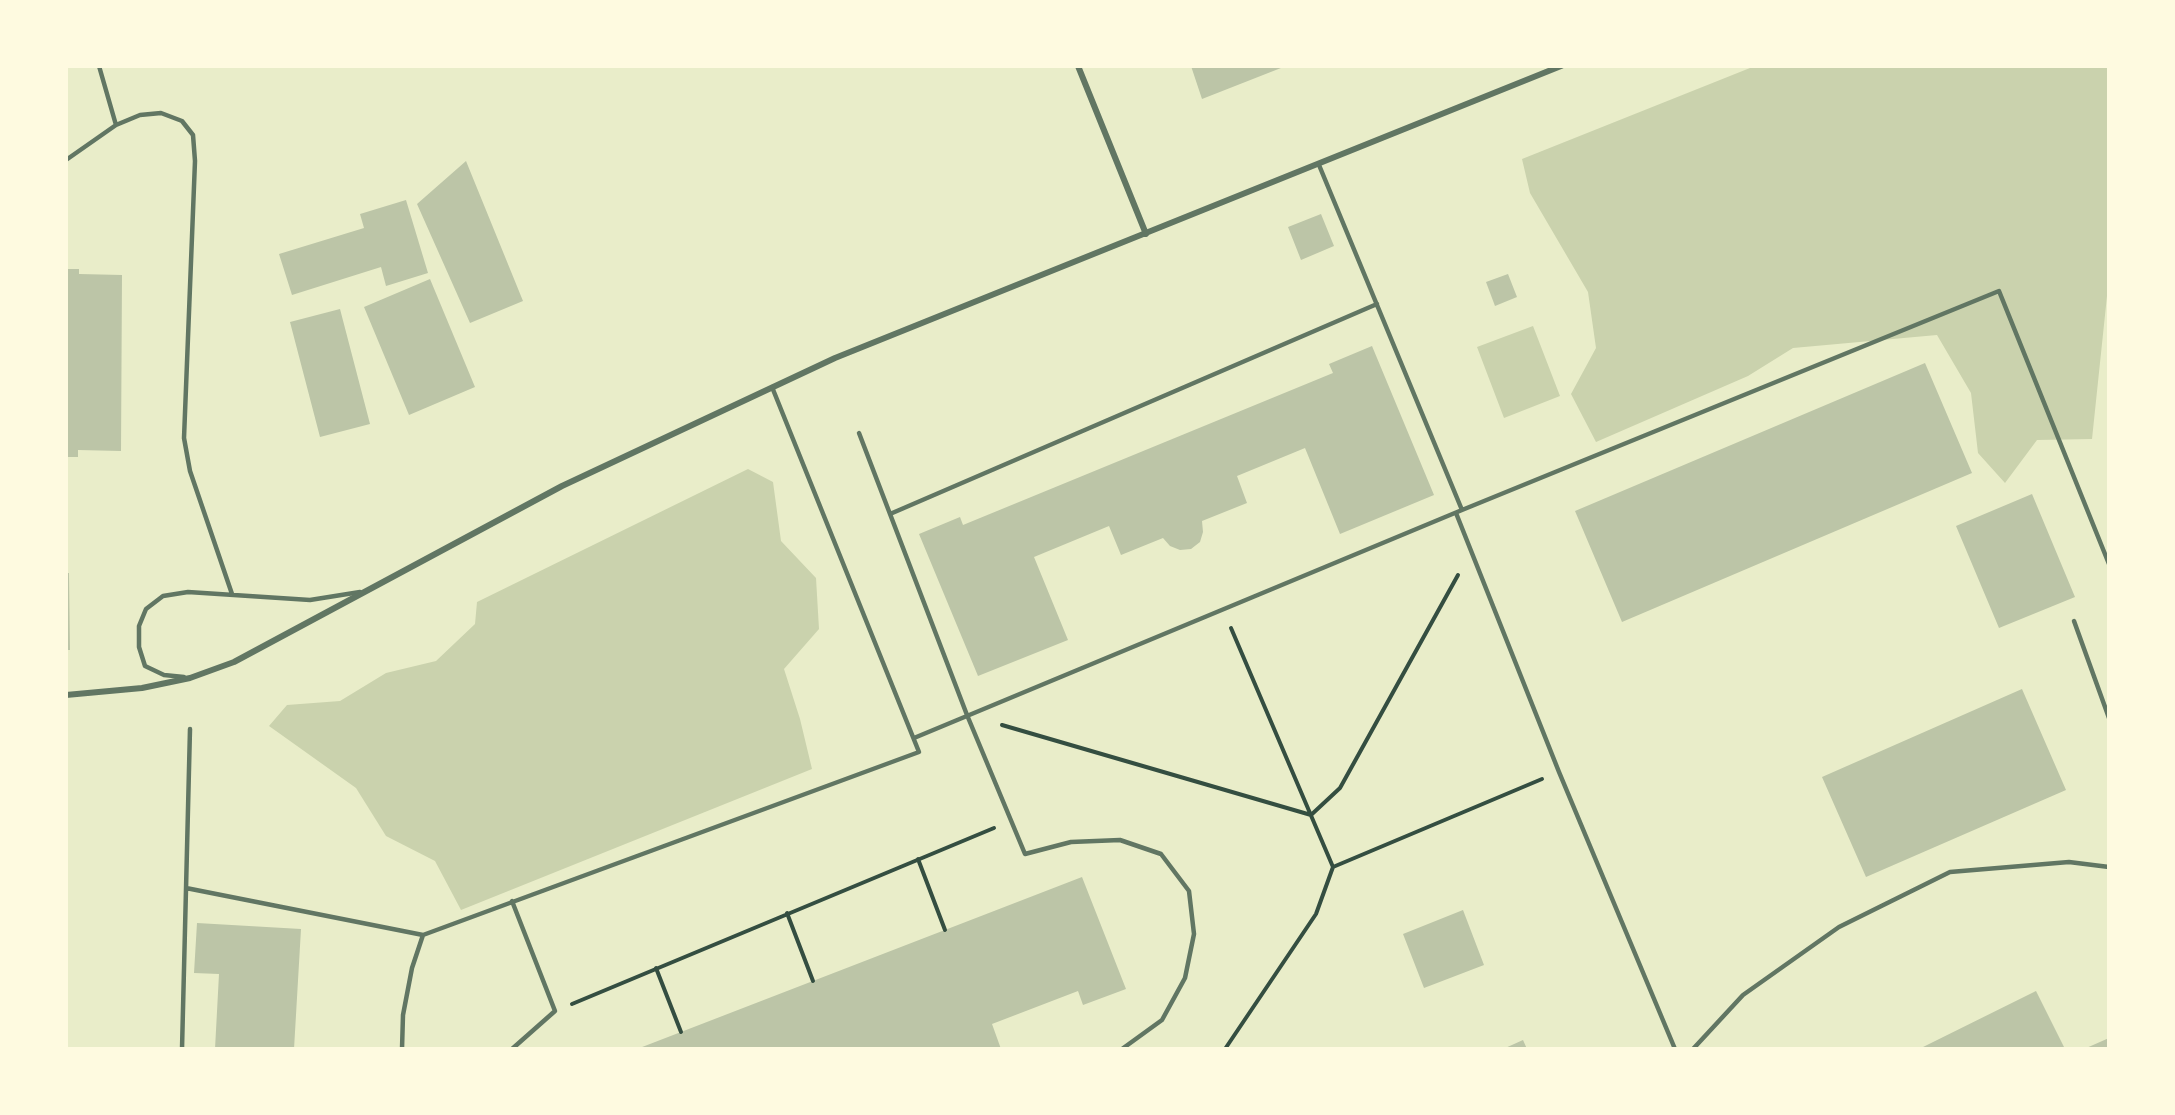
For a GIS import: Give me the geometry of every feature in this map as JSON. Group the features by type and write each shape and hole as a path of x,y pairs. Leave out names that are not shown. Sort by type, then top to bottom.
{"street":[{"path":"1078,66 1146,234"},
{"path":"66,695 142,688 190,678 234,662 562,486 835,358 1561,66"}],"lane":[{"path":"99,66 116,125"},
{"path":"66,160 116,125 140,115 161,113 182,121 193,135 195,160 184,438 190,471 232,594"},
{"path":"1319,165 1462,510"},
{"path":"914,738 1462,510 2000,291 2109,564"},
{"path":"890,514 1377,304"},
{"path":"186,888 423,935 919,752 771,387"},
{"path":"859,434 968,715 1025,854 1071,842 1120,840 1161,854 1189,891 1194,934 1185,978 1162,1020 1122,1049"},
{"path":"1456,513 1559,772 1675,1049"},
{"path":"190,678 164,675 145,666 139,647 139,626 146,609 163,596 189,592 310,600 343,597 369,590"},
{"path":"2074,621 2109,718"},
{"path":"182,1049 190,729"},
{"path":"1693,1049 1743,995 1839,927 1950,872 2069,862 2109,867"},
{"path":"512,901 555,1011 512,1049"},
{"path":"402,1049 403,1015 412,968 423,935"}],"path":[{"path":"1311,815 1340,788 1471,551"},
{"path":"1223,610 1333,867 1316,914 1225,1049"},
{"path":"968,715 1311,815"},
{"path":"1333,867 1559,772"},
{"path":"555,1011 1011,821"},
{"path":"918,859 945,930"},
{"path":"787,913 813,981"},
{"path":"657,968 681,1032"}],"green space":[{"path":"1755,66 2109,66 2109,277 2092,439 2037,440 2005,483 1978,453 1971,393 1937,335 1793,348 1748,376 1596,442 1571,394 1596,348 1588,292 1530,193 1522,159"},
{"path":"1533,326 1560,396 1504,418 1477,347"},
{"path":"748,469 773,482 781,541 816,578 819,629 784,669 800,719 812,769 461,910 435,861 386,836 356,788 269,726 287,705 340,701 386,673 436,661 475,624 477,602"}],"building":[{"path":"1191,66 1286,66 1202,99"},
{"path":"466,161 523,301 470,323 417,204"},
{"path":"406,200 428,273 386,286 381,267 292,295 279,254 364,228 360,214"},
{"path":"1321,214 1334,246 1301,260 1288,227"},
{"path":"66,269 79,269 79,274 122,275 121,451 78,450 78,457 66,457"},
{"path":"1508,274 1517,297 1495,306 1486,282"},
{"path":"430,279 475,387 409,415 364,307"},
{"path":"340,309 370,424 320,437 290,322"},
{"path":"1372,346 1434,495 1340,534 1305,448 1237,476 1247,503 1202,521 1203,532 1200,542 1191,549 1180,550 1170,546 1163,538 1121,555 1109,526 1034,557 1068,640 978,676 919,534 960,517 963,525 1333,373 1329,364"},
{"path":"1925,363 1972,473 1622,622 1575,511"},
{"path":"2032,494 2075,597 1999,628 1956,526"},
{"path":"66,573 69,573 70,650 66,650"},
{"path":"2022,689 2066,790 1866,877 1822,777"},
{"path":"1082,877 1126,989 1083,1005 1078,991 992,1024 1001,1049 637,1049"},
{"path":"1463,910 1484,965 1424,988 1403,934"},
{"path":"197,923 301,929 294,1049 215,1049 219,974 194,973"},
{"path":"2036,991 2065,1049 1919,1049"},
{"path":"2109,1038 2109,1049 2084,1049"},
{"path":"1523,1040 1527,1049 1503,1049"}]}
